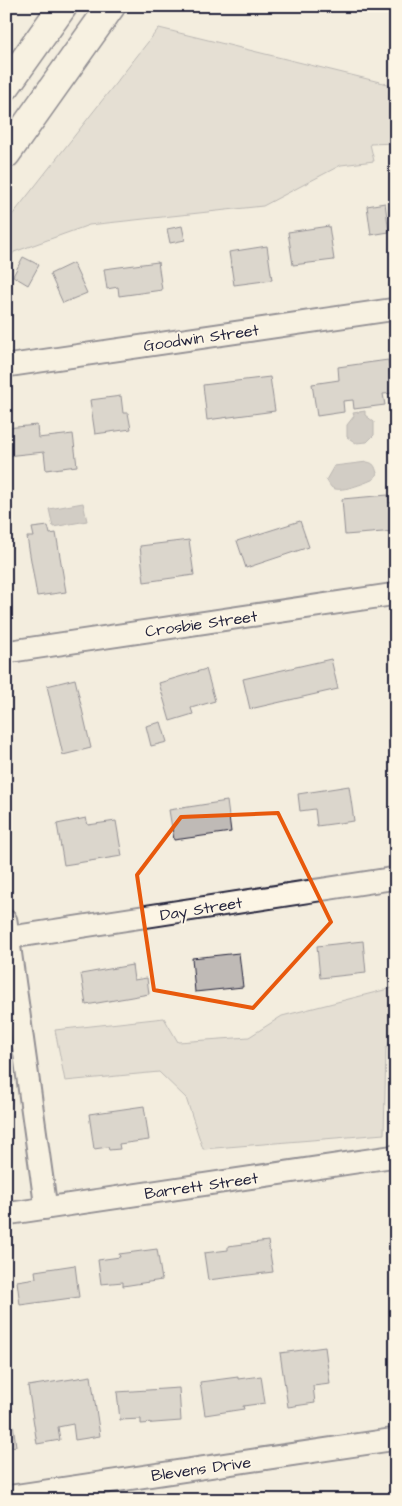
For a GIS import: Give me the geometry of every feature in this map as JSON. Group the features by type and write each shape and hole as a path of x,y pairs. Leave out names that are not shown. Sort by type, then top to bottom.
{"main road":[{"path":"6,86 63,6"},
{"path":"6,154 111,6"}],"street":[{"name":"Goodwin Street","path":"6,366 396,309"},
{"name":"Crosbie Street","path":"6,652 396,594"},
{"name":"Day Street","path":"7,932 396,878"},
{"path":"7,932 46,1208"},
{"name":"Barrett Street","path":"6,1214 396,1156"},
{"name":"Blevens Drive","path":"6,1498 396,1439"}],"highlighted area":[{"path":"278,813 331,922 253,1008 154,990 137,875 181,817"}],"shaded area":[{"path":"159,28 396,86 396,143 370,144 374,161 341,165 263,206 89,225 14,252 6,264 6,223"},
{"path":"365,411 365,415 374,422 374,435 367,442 356,443 347,437 347,425 354,416 353,413"},
{"path":"367,462 373,464 377,473 374,479 365,483 335,489 326,480 334,466"},
{"path":"83,503 87,521 53,527 49,509"},
{"path":"396,987 396,1032 386,1049 384,1134 203,1149 186,1098 159,1072 65,1081 55,1030 164,1018 178,1042 249,1037 282,1016"}],"building":[{"path":"385,203 389,232 371,235 367,206"},
{"path":"182,226 185,240 170,243 167,229"},
{"path":"329,226 334,260 293,265 288,232"},
{"path":"267,246 272,280 234,285 229,252"},
{"path":"23,257 39,265 28,285 13,276"},
{"path":"158,262 162,290 119,296 118,287 107,289 104,269"},
{"path":"73,263 87,293 63,303 50,274"},
{"path":"388,360 393,393 383,394 385,405 354,409 353,400 343,401 344,412 317,416 312,384 339,380 338,367"},
{"path":"270,377 275,411 207,420 203,385"},
{"path":"121,396 123,413 128,413 131,429 95,434 90,400"},
{"path":"37,425 38,438 73,434 77,466 46,470 44,452 6,456 6,428"},
{"path":"388,495 389,503 396,502 396,531 345,535 342,499"},
{"path":"300,521 309,547 246,568 237,541"},
{"path":"48,526 50,534 56,533 66,592 37,596 27,537 34,537 32,528"},
{"path":"189,540 194,575 144,582 140,546"},
{"path":"331,659 338,689 250,709 243,679"},
{"path":"206,669 215,701 191,708 193,714 170,721 159,683"},
{"path":"75,679 91,748 63,755 47,686"},
{"path":"161,722 167,742 151,746 146,726"},
{"path":"349,786 354,821 317,826 315,809 300,811 298,794"},
{"path":"227,801 231,832 174,840 169,810"},
{"path":"86,818 88,825 116,821 122,856 64,865 57,824"},
{"path":"363,941 366,973 320,978 317,946"},
{"path":"239,953 243,987 195,992 192,958"},
{"path":"132,965 134,980 147,978 149,994 86,1005 81,974"},
{"path":"144,1106 149,1140 119,1144 120,1149 109,1150 108,1147 94,1149 89,1114"},
{"path":"268,1241 273,1272 208,1280 204,1253 228,1250 228,1246"},
{"path":"157,1249 162,1280 123,1286 123,1282 101,1284 98,1260 120,1257 119,1254"},
{"path":"75,1265 79,1297 20,1305 17,1281 36,1278 35,1271"},
{"path":"325,1347 330,1384 313,1386 315,1403 288,1407 280,1353"},
{"path":"91,1376 100,1436 75,1440 73,1424 58,1427 60,1440 37,1444 28,1386"},
{"path":"261,1376 265,1403 243,1406 244,1409 205,1415 200,1382"},
{"path":"179,1388 181,1421 141,1424 141,1419 120,1420 117,1392"},
{"path":"6,1417 12,1417 16,1446 6,1448"}]}
